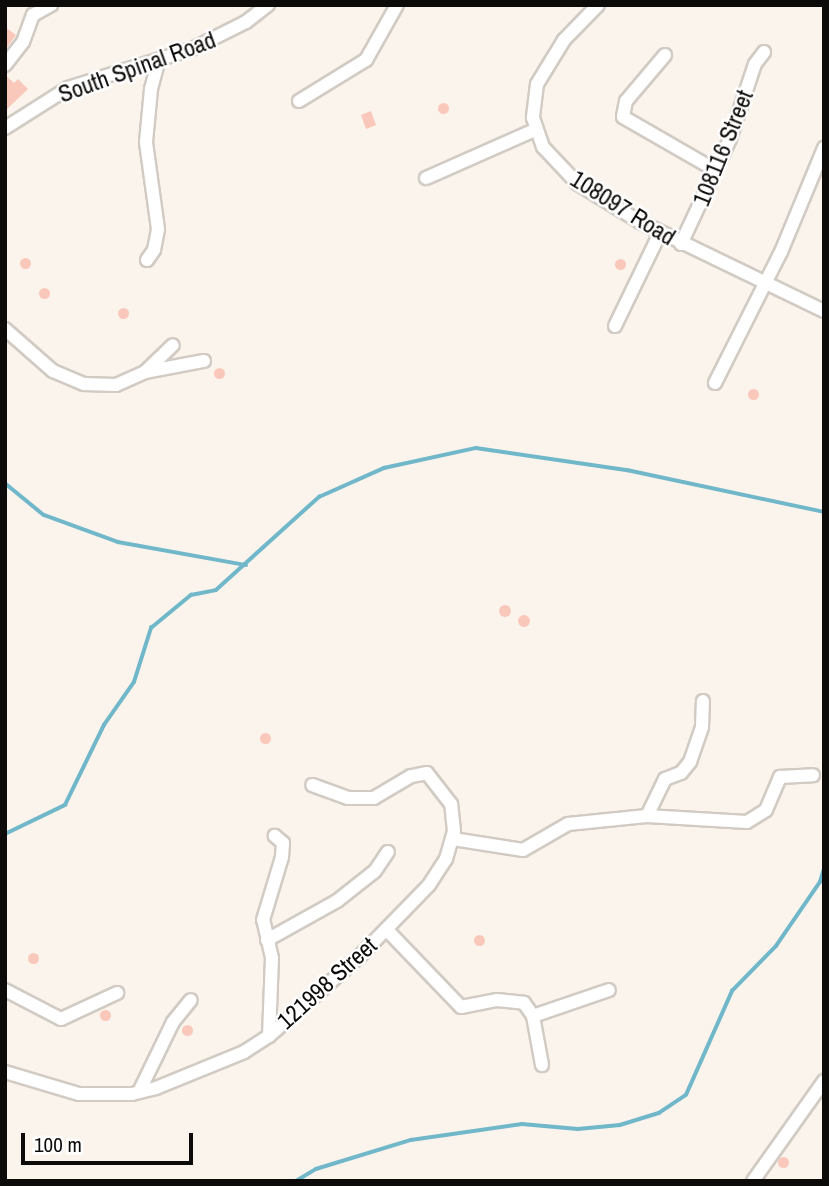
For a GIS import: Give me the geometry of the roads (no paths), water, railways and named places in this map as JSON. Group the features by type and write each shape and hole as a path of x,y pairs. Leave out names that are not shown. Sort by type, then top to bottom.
{"street":[{"path":"5,65 23,42 33,15 51,5"},
{"name":"South Spinal Road","path":"5,128 68,88 159,60 221,36 268,5"},
{"path":"299,102 366,60 397,5"},
{"name":"108097 Road","path":"598,5 548,61 534,99 536,130 556,165 578,184 660,233 824,311"},
{"name":"108116 Street","path":"681,244 715,170 755,64 764,52"},
{"path":"664,55 626,101 623,117 715,170"},
{"path":"146,260 154,250 158,229 146,142 150,89 159,60"},
{"path":"426,178 536,130"},
{"path":"715,383 762,283 781,253 824,148"},
{"path":"615,327 660,233"},
{"path":"5,329 45,366 73,381 103,387 145,372 204,361"},
{"path":"145,372 173,345"},
{"path":"648,816 664,779 681,773 690,762 702,727 704,701"},
{"path":"312,785 348,798 374,798 411,776 427,773 451,804 453,839 523,850 568,824 648,816 747,822 766,810 780,777 813,775"},
{"name":"121998 Street","path":"269,1036 272,983 264,908 283,850 275,836"},
{"name":"121998 Street","path":"5,1072 79,1094 139,1092 186,1078 269,1036 386,929 429,885 453,839"},
{"path":"267,940 337,901 375,872 388,852"},
{"name":"121998 Street","path":"386,929 461,1007 497,1000 524,1003 533,1016"},
{"path":"5,990 61,1019 117,993"},
{"path":"542,1065 533,1016 609,990"},
{"path":"139,1092 173,1022 191,1000"},
{"path":"753,1181 824,1081"}],"waterway":[{"path":"5,834 65,805 104,725 134,682 151,628 191,595 216,590 319,497 384,468 476,448 627,470 824,512"},
{"path":"5,483 44,515 118,542 246,565"},
{"path":"296,1181 316,1169 411,1140 522,1124 578,1129 620,1125 659,1113 686,1095 732,991 776,946 820,882 824,869"}]}
